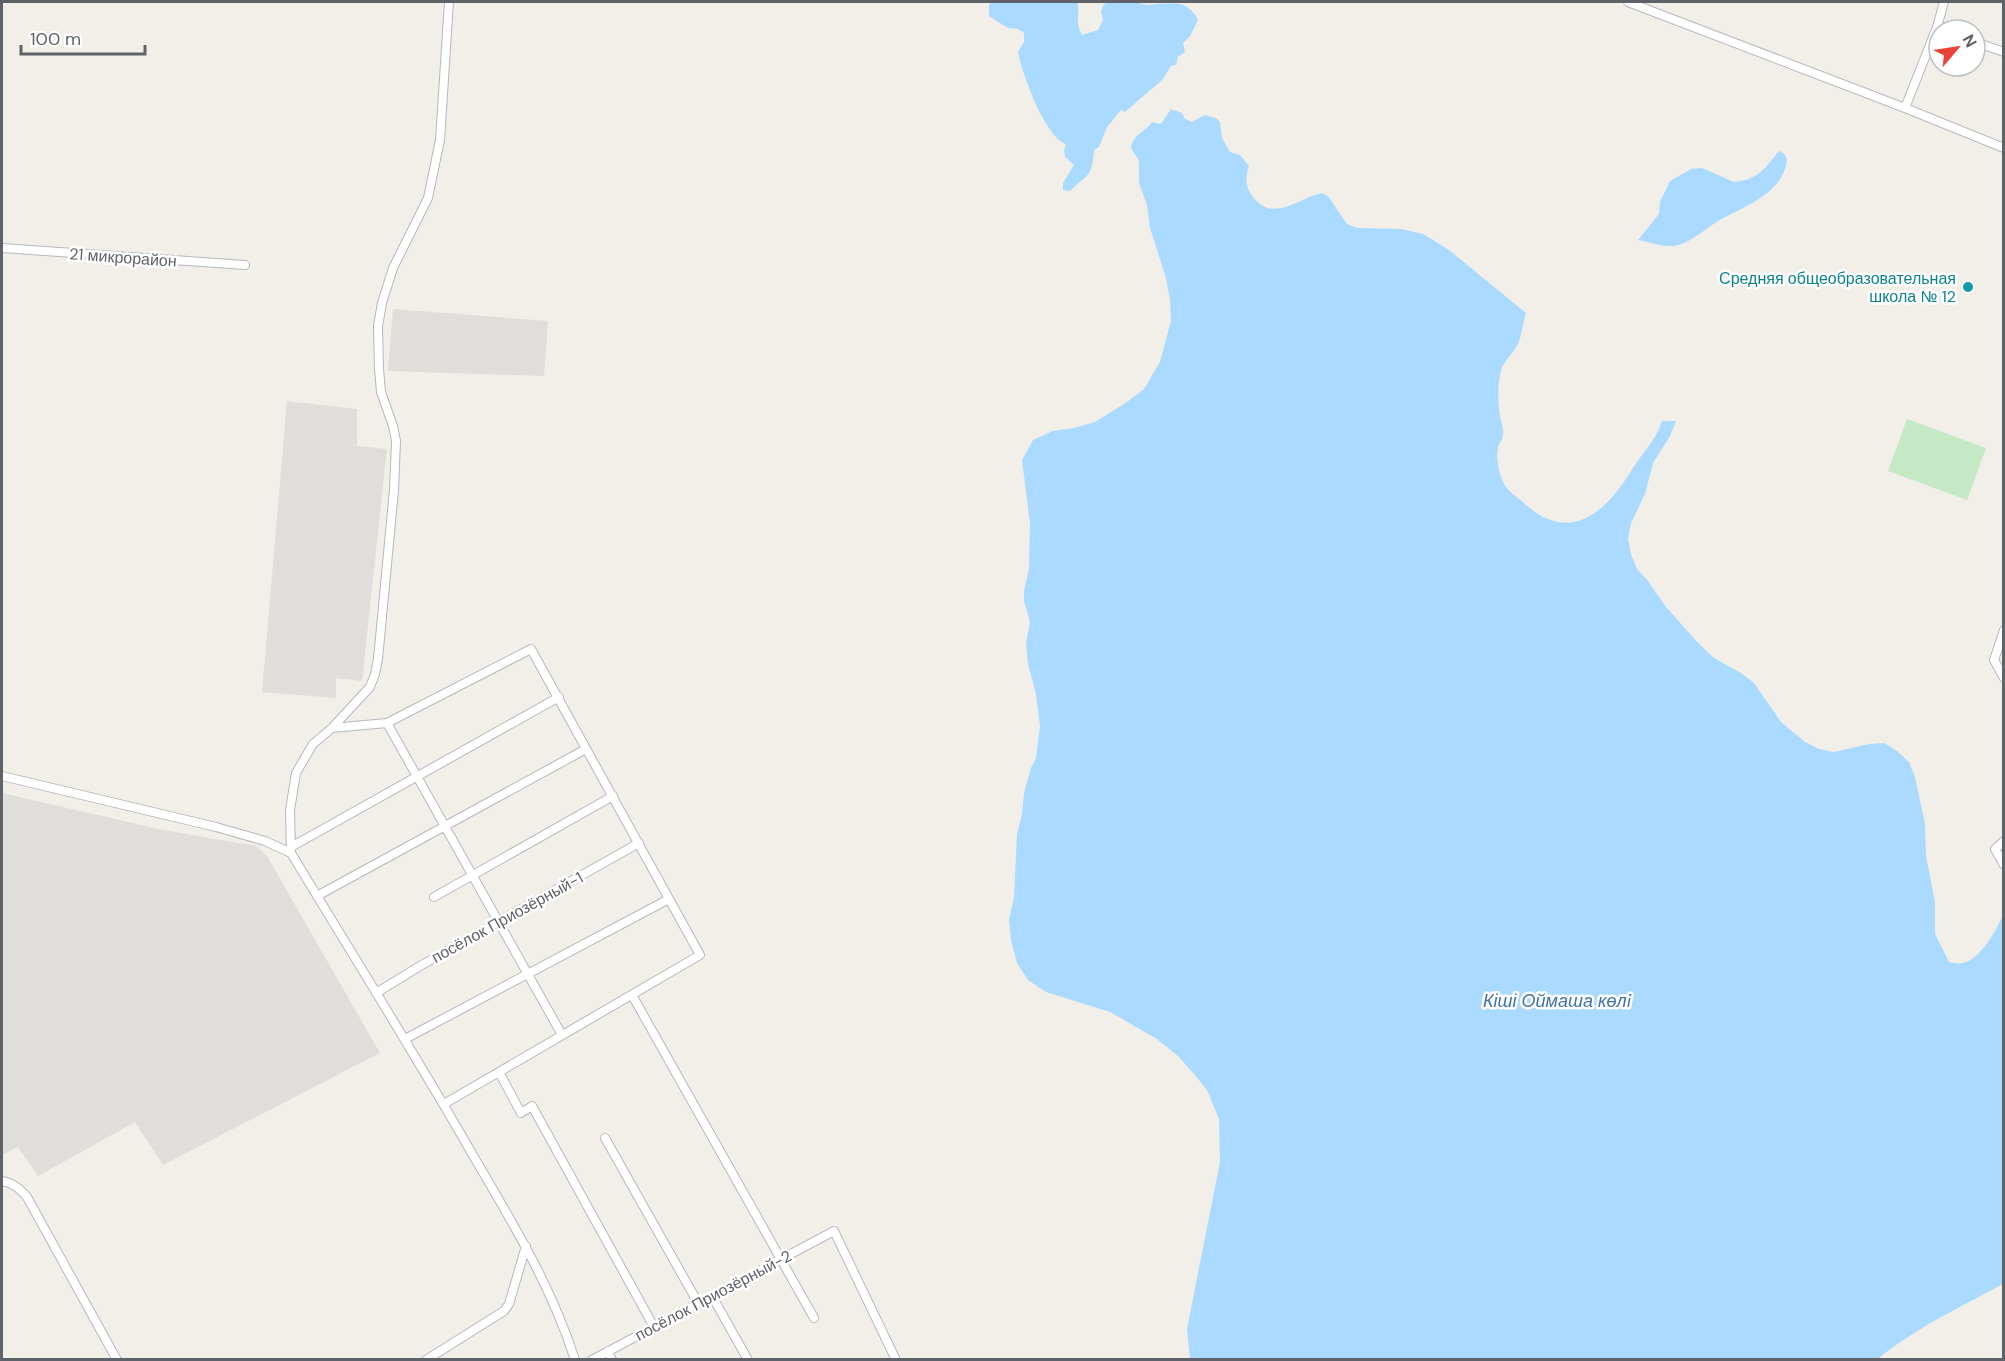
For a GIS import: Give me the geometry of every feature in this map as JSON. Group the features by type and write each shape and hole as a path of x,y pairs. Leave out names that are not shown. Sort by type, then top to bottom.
{"street":[{"path":"449,2 440,140 428,198 393,268 382,303 378,326 381,392 396,441 394,490 378,658 370,687 332,728 313,744 296,773 290,810 291,850 444,1104 526,1246 554,1303 575,1359"},
{"path":"1628,2 2004,148"},
{"path":"1942,18 1944,2"},
{"path":"1987,46 2004,52"},
{"path":"1905,108 1927,58"},
{"name":"21 микрорайон","path":"2,248 245,265"},
{"path":"2004,630 1994,660 2004,678"},
{"path":"332,728 387,723 531,648 700,955 444,1104"},
{"path":"2,776 216,827 291,850 559,697"},
{"path":"387,723 562,1035"},
{"path":"317,896 586,749"},
{"path":"434,897 613,796"},
{"path":"2004,841 1995,849 2004,866"},
{"name":"посёлок Приозёрный-1","path":"376,993 639,843"},
{"path":"405,1039 669,899"},
{"path":"632,994 814,1318"},
{"path":"499,1072 521,1113 532,1106 654,1327"},
{"path":"605,1138 698,1303"},
{"path":"2,1181 20,1188 27,1197 117,1359"},
{"name":"посёлок Приозёрный-2","path":"592,1359 610,1355 654,1327 834,1231 896,1359"},
{"path":"426,1359 504,1311 509,1304 526,1246"},
{"path":"712,1296 748,1359"}],"shaded area":[{"path":"393,309 548,321 544,376 388,371"},
{"path":"287,401 357,409 357,446 387,449 362,681 336,678 336,698 262,692"},
{"path":"2,793 163,830 256,846 267,856 380,1053 163,1165 135,1122 38,1176 18,1147 2,1155"}],"green space":[{"path":"1907,419 1986,448 1967,500 1888,471"}],"water":[{"path":"1122,1 1148,5 1182,5 1198,20 1190,36 1183,43 1185,52 1178,57 1176,65 1171,66 1163,79 1125,112 1121,110 1107,127 1099,147 1094,150 1090,171 1070,191 1063,190 1063,183 1074,165 1065,157 1066,144 1050,130 1029,88 1020,62 1018,52 1024,42 1024,33 1018,29 1008,28 989,16 991,2 1077,2 1078,26 1082,35 1098,30 1103,20 1101,11 1104,4"},
{"name":"Кіші Оймаша көлi","path":"1171,109 1182,113 1185,119 1192,122 1205,115 1216,118 1220,122 1222,138 1230,152 1240,155 1249,166 1247,186 1261,205 1278,209 1322,193 1328,196 1347,224 1357,228 1401,229 1423,234 1449,250 1526,313 1521,337 1504,364 1500,376 1498,399 1503,433 1497,459 1498,468 1506,487 1542,516 1558,522 1572,522 1586,518 1599,510 1621,486 1652,441 1662,421 1676,421 1670,436 1653,463 1645,494 1631,523 1628,539 1637,569 1666,607 1699,644 1714,658 1754,683 1781,722 1805,742 1819,749 1834,752 1884,743 1909,762 1915,777 1925,824 1926,856 1935,902 1935,934 1949,962 1963,963 1976,956 1992,936 2003,915 2003,1284 1923,1328 1878,1359 1190,1359 1187,1329 1220,1162 1219,1119 1207,1090 1179,1057 1157,1039 1110,1012 1046,992 1028,980 1017,963 1009,919 1014,898 1017,834 1024,793 1036,758 1040,726 1026,643 1030,622 1024,601 1024,591 1029,569 1030,523 1022,460 1033,440 1053,431 1095,422 1127,402 1144,389 1160,362 1171,321 1170,300 1166,278 1150,228 1147,205 1139,183 1139,161 1131,148 1136,137 1152,122 1161,124"},
{"path":"1779,151 1787,158 1782,175 1776,184 1759,199 1683,243 1669,246 1638,240 1659,214 1660,202 1670,181 1691,169 1702,168 1734,182 1746,180 1757,175"}],"place":[{"name":"Средняя общеобразовательная школа № 12","path":"1968,287"}]}
